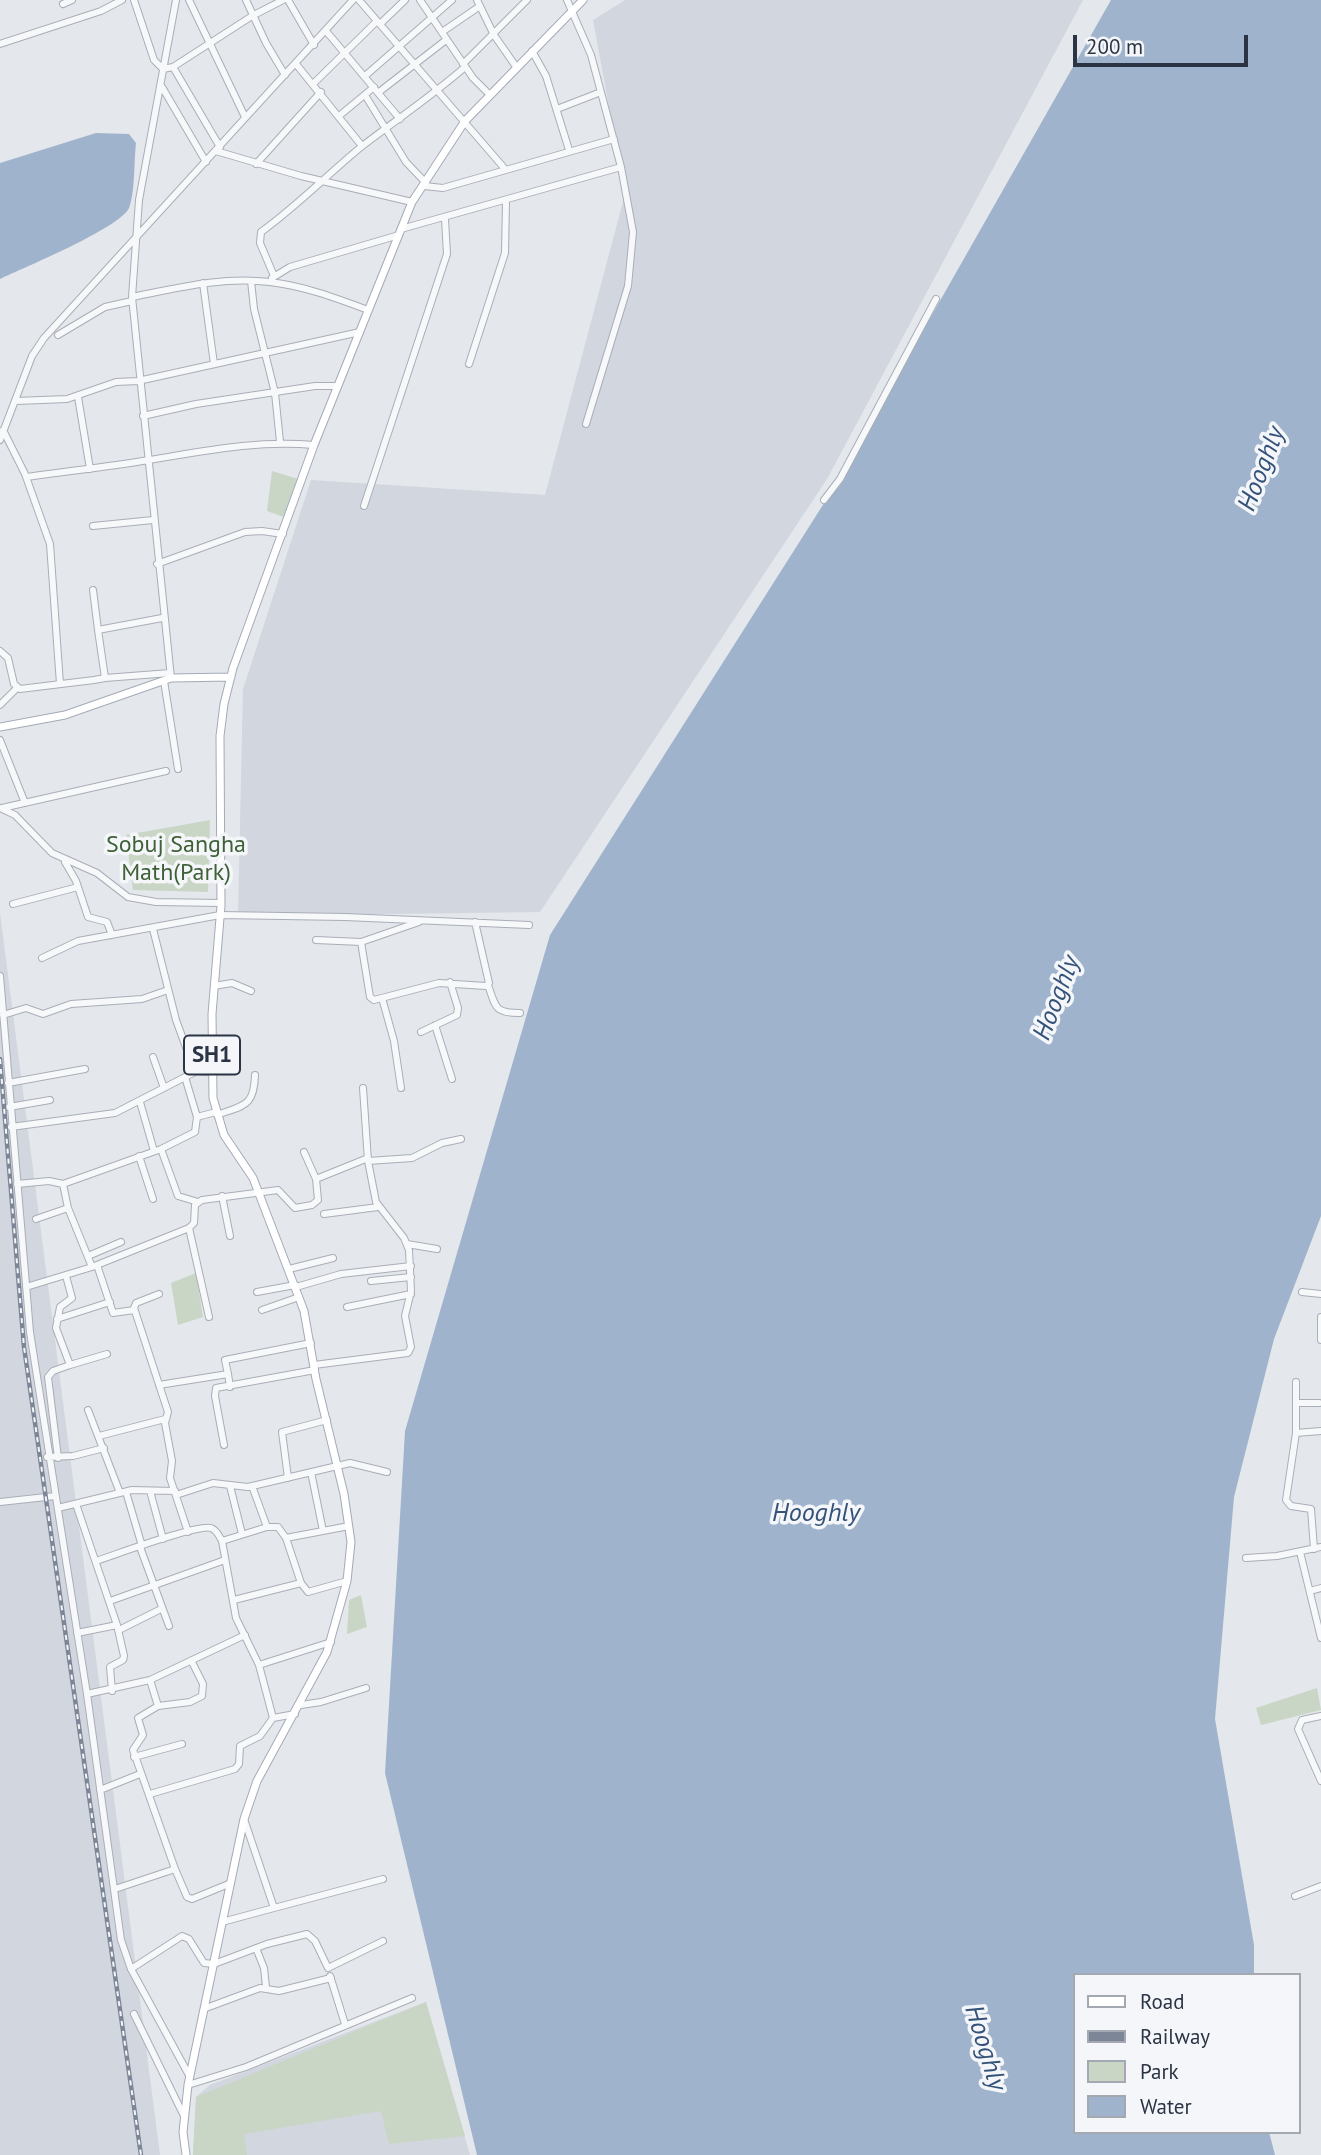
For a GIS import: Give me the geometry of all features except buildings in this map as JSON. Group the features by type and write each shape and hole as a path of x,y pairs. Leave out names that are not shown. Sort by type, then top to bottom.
{"main road":[{"name":"SH1","path":"186,2155 184,2116 189,2081 244,1819 257,1781 300,1705 331,1642 347,1581 351,1552 338,1465 299,1297 259,1192 224,1135 216,1114 212,1072 214,986 220,915 220,736 230,677 314,444 412,202 465,121 583,0"},
{"path":"0,727 65,715 169,677 230,677"}],"street":[{"path":"63,4 72,0"},
{"path":"0,44 102,11 122,0"},
{"path":"134,0 154,60 163,69"},
{"path":"176,0 139,200 132,299 178,769"},
{"path":"189,0 245,117"},
{"path":"246,0 285,75"},
{"path":"163,69 173,67 252,16 286,0 314,45"},
{"path":"0,440 36,349 82,294 356,0 416,64 505,169"},
{"path":"313,84 405,0"},
{"path":"420,0 464,65 489,94"},
{"path":"365,76 452,0"},
{"path":"272,279 259,235 362,146 438,90 527,0"},
{"path":"567,0 591,55 621,167 633,232 631,272 586,424"},
{"path":"442,32 478,3 494,35 517,68"},
{"path":"326,32 400,119"},
{"path":"339,116 365,95 416,64 446,40"},
{"path":"532,51 543,70 569,150"},
{"path":"296,64 362,146"},
{"path":"173,67 218,149 256,164 412,202"},
{"path":"162,87 206,162"},
{"path":"256,164 321,92"},
{"path":"557,109 601,92"},
{"path":"365,95 406,162 425,184 443,188 614,139"},
{"path":"272,279 290,267 621,167"},
{"path":"469,364 505,253 506,201"},
{"path":"364,506 447,254 445,219"},
{"path":"58,335 104,307 203,283 272,279 368,310"},
{"path":"251,281 275,393 280,442"},
{"path":"203,283 214,364"},
{"path":"824,500 840,479 936,299"},
{"path":"16,401 78,397 116,382 138,381 360,332"},
{"path":"143,416 196,404 315,386 338,386"},
{"path":"78,397 90,469"},
{"path":"2,430 26,477 50,544 61,684"},
{"path":"26,477 148,461 223,446 280,442 314,444"},
{"path":"93,526 153,520"},
{"path":"157,564 244,532 282,534"},
{"path":"93,590 105,678"},
{"path":"98,630 162,618"},
{"path":"0,651 8,658 17,688"},
{"path":"0,705 17,688 105,678 169,677"},
{"path":"0,740 25,803"},
{"path":"1,808 166,771"},
{"path":"1,808 15,815 52,853 97,873 133,899 220,903"},
{"path":"64,860 78,887 89,919 107,922 112,934"},
{"path":"13,904 78,887"},
{"path":"42,958 73,943 220,915 529,925"},
{"path":"316,940 361,942 424,920"},
{"path":"475,922 488,985 498,1009 503,1013 520,1013"},
{"path":"153,929 168,990 194,1071"},
{"path":"361,942 369,997 382,998 450,982 488,985"},
{"path":"0,976 26,1287 47,1457 58,1508 87,1694 121,1940 131,1969 189,2081 223,2076 412,1998"},
{"path":"421,1032 458,1012 450,982"},
{"path":"214,986 232,983 251,991"},
{"path":"3,1015 26,1008 43,1014 71,1004 142,999 168,990"},
{"path":"382,998 394,1041 401,1088"},
{"path":"435,1025 452,1079"},
{"path":"153,1057 164,1088"},
{"path":"8,1083 85,1069"},
{"path":"11,1128 103,1116 140,1102 194,1071 212,1072"},
{"path":"197,1117 216,1114 249,1102 254,1091 255,1075"},
{"path":"17,1184 49,1181 63,1184 157,1150 195,1132 197,1117 185,1077"},
{"path":"224,1445 214,1392 216,1388 408,1353 411,1343 405,1316 411,1294 411,1266 407,1244 378,1207 368,1160 363,1088"},
{"path":"9,1107 50,1100"},
{"path":"140,1102 157,1150 178,1196 198,1202 222,1196 280,1190 295,1208 312,1205 318,1197 316,1180 304,1152"},
{"path":"316,1180 368,1160 412,1158 442,1143 461,1139"},
{"path":"139,1156 153,1199"},
{"path":"63,1184 68,1208 114,1314 134,1310"},
{"path":"222,1196 230,1236"},
{"path":"26,1287 95,1266 190,1228 194,1223 198,1202"},
{"path":"324,1214 378,1207"},
{"path":"36,1219 68,1208"},
{"path":"190,1228 209,1317"},
{"path":"88,1256 121,1242"},
{"path":"407,1244 437,1249"},
{"path":"289,1269 333,1258"},
{"path":"257,1292 341,1274 411,1266"},
{"path":"66,1276 72,1298 60,1307 57,1330 70,1365"},
{"path":"371,1281 411,1277"},
{"path":"1302,1292 1321,1294"},
{"path":"159,1294 136,1303 134,1310 169,1412 165,1419 172,1461 170,1474 188,1532"},
{"path":"347,1307 411,1294"},
{"path":"262,1310 299,1297"},
{"path":"57,1319 110,1302"},
{"path":"1321,1317 1321,1340"},
{"path":"230,1387 225,1360 311,1343"},
{"path":"58,1458 48,1377 51,1372 107,1354"},
{"path":"159,1385 228,1374"},
{"path":"1246,1558 1317,1548 1311,1509 1290,1506 1286,1500 1296,1433 1296,1382"},
{"path":"1296,1403 1319,1404"},
{"path":"88,1410 123,1492 152,1587 169,1626"},
{"path":"99,1436 165,1419"},
{"path":"288,1478 282,1432 327,1420"},
{"path":"1296,1433 1321,1430"},
{"path":"47,1457 58,1458 104,1448"},
{"path":"58,1508 123,1492 175,1493 208,1483 252,1486 338,1465 357,1464 387,1472"},
{"path":"311,1472 323,1531"},
{"path":"230,1486 242,1534"},
{"path":"252,1486 267,1527"},
{"path":"150,1491 163,1539"},
{"path":"0,1502 55,1496"},
{"path":"76,1504 110,1601 124,1658 110,1667 112,1691"},
{"path":"286,1538 349,1526"},
{"path":"222,1541 267,1527 278,1527 286,1538 301,1583 308,1592 347,1581"},
{"path":"96,1561 188,1532 212,1529 222,1541 236,1618 258,1665 273,1718"},
{"path":"1300,1552 1321,1638"},
{"path":"110,1601 225,1560"},
{"path":"234,1600 301,1583"},
{"path":"1310,1591 1321,1588"},
{"path":"76,1633 118,1627 161,1609"},
{"path":"87,1694 112,1691 150,1680 245,1635"},
{"path":"258,1665 331,1642"},
{"path":"192,1662 203,1684 202,1696 190,1702 158,1706 138,1718 143,1735 133,1747 134,1757 187,1897 192,1899 231,1883"},
{"path":"150,1680 158,1706"},
{"path":"300,1705 314,1704 366,1688"},
{"path":"150,1794 235,1769 239,1766 240,1746 260,1736 273,1718 295,1714"},
{"path":"1319,1715 1302,1720 1298,1729 1321,1781"},
{"path":"134,1757 182,1744"},
{"path":"100,1790 140,1774"},
{"path":"244,1819 274,1908"},
{"path":"115,1889 175,1869"},
{"path":"222,1922 383,1879"},
{"path":"1296,1896 1321,1886"},
{"path":"131,1969 182,1936 190,1939 204,1963 214,1964 256,1948 307,1934 315,1941 328,1968 345,2024"},
{"path":"328,1968 383,1941"},
{"path":"256,1948 264,1968 266,1987"},
{"path":"206,2008 266,1987 279,1992 331,1978"},
{"path":"134,2014 184,2116"}],"shaded area":[{"path":"625,0 1083,0 827,479 540,912 238,916 243,689 311,480 545,495 625,194 593,20"},
{"path":"0,913 160,2155 0,2155"},
{"path":"426,2002 470,2155 193,2155 196,2097 210,2085"}],"green space":[{"path":"272,471 298,479 284,517 267,511"},
{"name":"Sobuj Sangha Math(Park)","path":"210,820 208,892 133,890 126,835"},
{"path":"196,1273 203,1317 178,1325 171,1283"},
{"path":"361,1595 367,1627 347,1634 349,1600"},
{"path":"1317,1688 1321,1710 1261,1725 1256,1708"},
{"path":"426,2002 465,2136 389,2144 381,2111 244,2134 247,2155 193,2155 196,2097"}],"water":[{"name":"Hooghly","path":"1111,0 1321,0 1321,1216 1274,1339 1234,1497 1215,1719 1254,1945 1254,1973 1072,1973 1072,2134 1270,2134 1275,2155 477,2155 385,1773 405,1431 550,935 833,489"},
{"path":"96,133 129,134 136,143 129,208 122,216 90,236 0,279 0,163"}],"railway":[{"path":"0,1059 24,1347 141,2155"}]}
